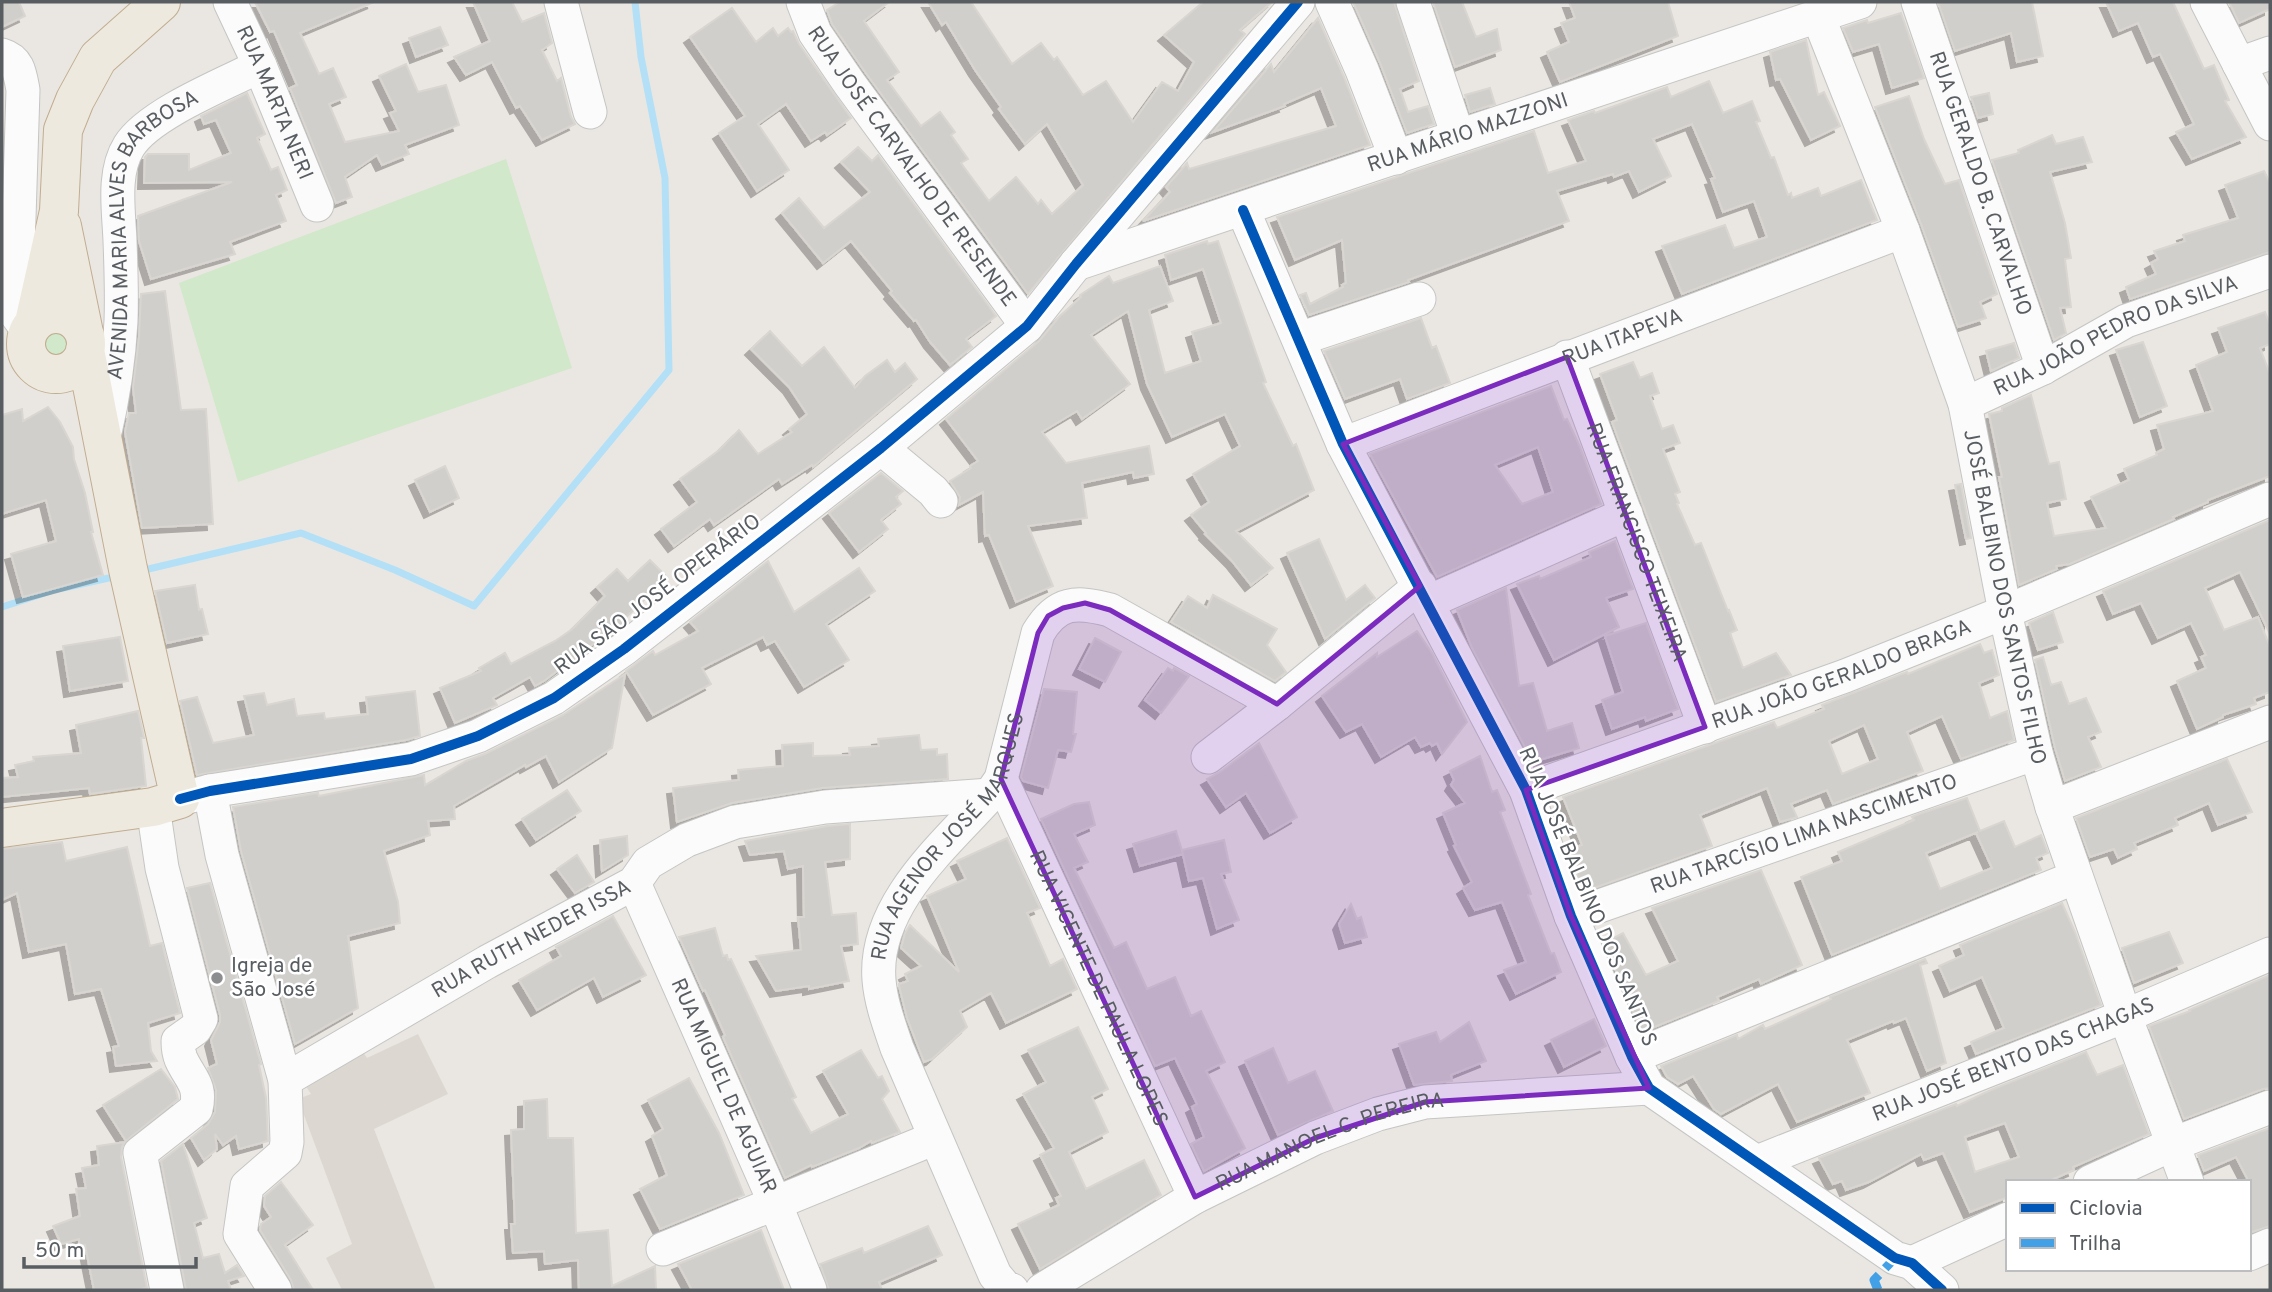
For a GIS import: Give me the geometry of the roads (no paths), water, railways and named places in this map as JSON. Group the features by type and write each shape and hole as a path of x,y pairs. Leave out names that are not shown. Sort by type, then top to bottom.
{"highway":[{"name":"AVENIDA MARIA ALVES BARBOSA","path":"161,2 98,58 75,100 63,130 59,211 40,348 101,437 131,584 181,799"},
{"name":"AVENIDA MARIA ALVES BARBOSA","path":"40,348 59,211"},
{"name":"RUA SÃO JOSÉ OPERÁRIO","path":"2,828 181,799"}],"street":[{"name":"RUA MARTA NERI","path":"230,2 260,66 317,205"},
{"path":"561,2 590,112"},
{"name":"RUA JOSÉ CARVALHO DE RESENDE","path":"803,2 815,33 849,83 1027,326"},
{"name":"RUA SÃO JOSÉ OPERÁRIO","path":"181,799 411,759 478,736 554,698 624,649 881,448 1027,326 1076,264 1298,2"},
{"path":"1332,2 1396,158"},
{"path":"1413,2 1458,136"},
{"name":"RUA MÁRIO MAZZONI","path":"1076,264 1860,2"},
{"name":"RUA GERALDO B. CARVALHO","path":"1918,2 2043,368"},
{"path":"2207,2 2270,124"},
{"name":"JOSÉ BALBINO DOS SANTOS FILHO","path":"1818,16 1903,230 1965,404 2005,612 2036,753 2076,877 2186,1180"},
{"path":"2239,64 2270,52"},
{"path":"2,55 8,56 19,67 23,90 16,314 40,348"},
{"name":"AVENIDA MARIA ALVES BARBOSA","path":"101,437 117,368 121,320 118,190 121,166 128,147 138,135 164,115 260,66"},
{"name":"RUA JOSÉ BALBINO DOS SANTOS","path":"1243,210 1343,444 1526,790 1571,916 1632,1057 1649,1088 1895,1258 1912,1262 1942,1290"},
{"name":"RUA ITAPEVA","path":"1343,444 1903,230"},
{"name":"RUA JOÃO PEDRO DA SILVA","path":"1965,404 2043,368 2126,321 2270,271"},
{"path":"1299,339 1419,299"},
{"name":"RUA FRANCISCO TEIXEIRA","path":"1567,357 1705,727"},
{"path":"881,448 933,491 941,501"},
{"name":"RUA JOÃO GERALDO BRAGA","path":"1526,790 1845,676 2005,612 2270,499"},
{"path":"1208,757 1424,594 1626,514"},
{"name":"RUA AGENOR JOSÉ MARQUES","path":"1012,1290 1005,1287 995,1275 897,1048 879,981 880,953 888,925 905,890 995,787 1038,633 1048,616 1063,608 1084,603 1110,610 1278,704"},
{"path":"2052,807 2270,722"},
{"name":"RUA TARCÍSIO LIMA NASCIMENTO","path":"1571,916 2036,753"},
{"name":"RUA RUTH NEDER ISSA","path":"285,1080 487,962 634,884 648,863 687,841 735,822 825,807 995,787"},
{"name":"RUA VICENTE DE PAULA LOPES","path":"995,787 1195,1197"},
{"path":"167,1290 140,1153 196,1109 199,1098 198,1088 180,1057 178,1041 195,1029 201,1019 162,868 181,799"},
{"path":"181,799 222,855 285,1080 285,1153 247,1186 240,1234 275,1290"},
{"path":"1632,1057 2076,877"},
{"name":"RUA MIGUEL DE AGUIAR","path":"634,884 775,1203 810,1290"},
{"name":"RUA JOSÉ BENTO DAS CHAGAS","path":"1757,1163 2125,1016 2270,954"},
{"name":"RUA MANOEL C. PEREIRA","path":"1042,1290 1195,1197 1315,1138 1378,1114 1425,1102 1649,1088"},
{"path":"2094,1180 2173,1144 2270,1107"},
{"path":"663,1249 935,1138"},
{"path":"1912,1262 2006,1220"},
{"path":"2251,1253 2270,1245"}],"waterway":[{"path":"140,571 301,533 395,570 474,606 669,370 665,178 641,57 635,2"},
{"path":"2,607 54,590 118,576"}],"place":[{"name":"Igreja de São José","path":"217,978"}]}
